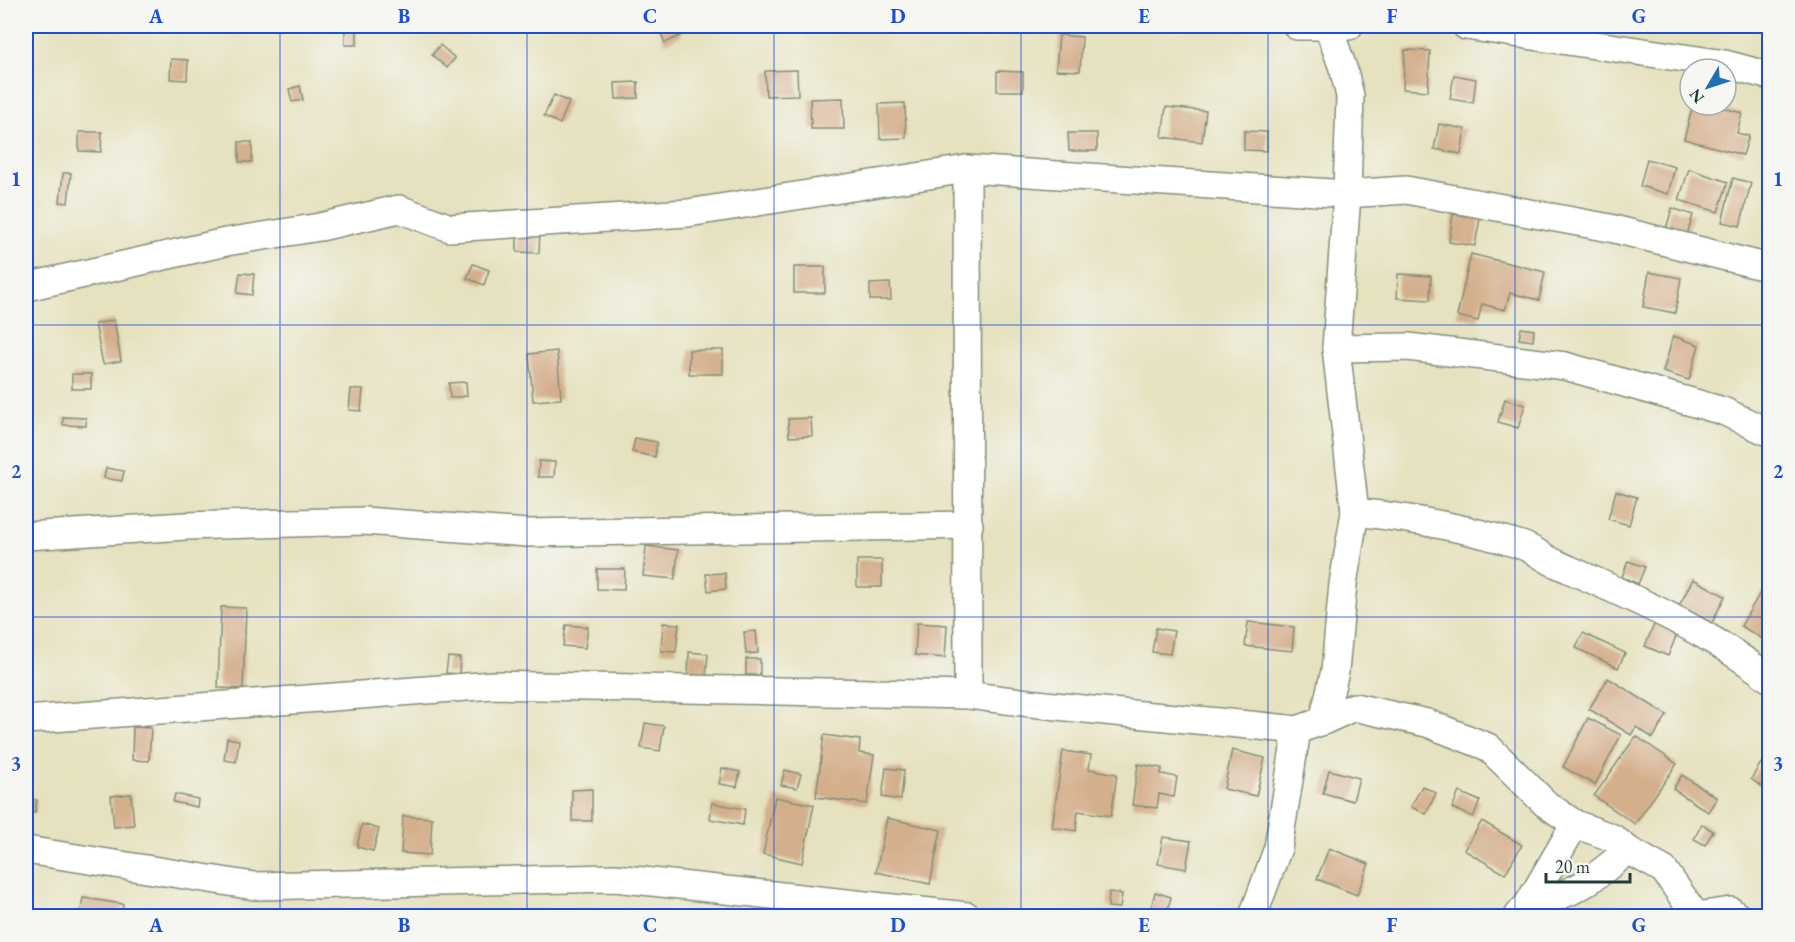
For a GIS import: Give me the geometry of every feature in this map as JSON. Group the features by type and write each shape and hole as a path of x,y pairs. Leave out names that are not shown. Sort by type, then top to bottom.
{"street":[{"path":"1297,26 1335,26 1350,96 1347,194 1336,348 1355,512 1343,584 1335,670 1323,720"},
{"path":"1466,26 1725,64 1770,76"},
{"path":"967,170 968,695"},
{"path":"26,287 226,242 320,227 399,209 450,228 687,213 967,170 1347,194 1406,190 1610,228 1770,268"},
{"path":"1336,348 1408,347 1565,366 1723,411 1770,433"},
{"path":"1355,512 1416,518 1523,546 1653,607 1724,645 1770,679"},
{"path":"26,537 184,526 364,521 527,532 969,525"},
{"path":"26,720 493,685 968,695 1045,706 1171,716 1297,730 1354,707 1427,723 1488,747 1546,804 1575,824 1613,838 1664,870 1696,916 1731,911 1737,916"},
{"path":"1253,916 1278,848 1297,730"},
{"path":"1524,910 1575,824"},
{"path":"26,850 254,886 615,878 967,916"},
{"path":"1524,910 1557,899 1593,879 1629,850"}],"building":[{"path":"658,26 677,26 682,35 665,43"},
{"path":"345,29 357,29 357,45 345,45"},
{"path":"1059,35 1082,37 1080,71 1056,70"},
{"path":"440,45 455,58 447,68 432,55"},
{"path":"1405,50 1430,51 1428,91 1403,89"},
{"path":"171,59 188,60 187,80 170,79"},
{"path":"797,70 798,95 766,96 765,71"},
{"path":"997,71 1023,72 1023,91 997,91"},
{"path":"1454,75 1476,79 1473,103 1450,99"},
{"path":"638,82 638,98 616,99 615,83"},
{"path":"300,86 303,100 292,102 289,89"},
{"path":"554,95 569,102 560,124 544,116"},
{"path":"843,98 844,129 811,129 810,99"},
{"path":"905,103 906,138 880,139 879,104"},
{"path":"1166,107 1206,111 1202,142 1162,137"},
{"path":"1738,112 1742,113 1737,133 1749,136 1743,155 1684,139 1690,117 1738,117"},
{"path":"1439,124 1465,129 1461,154 1434,149"},
{"path":"1244,131 1267,132 1267,151 1244,150"},
{"path":"79,132 102,132 101,152 79,151"},
{"path":"1068,133 1097,133 1097,151 1069,151"},
{"path":"239,142 252,142 252,162 239,162"},
{"path":"1647,159 1675,167 1668,194 1640,186"},
{"path":"1689,169 1728,182 1718,212 1679,200"},
{"path":"63,173 71,173 68,203 60,202"},
{"path":"1733,178 1751,183 1740,226 1722,222"},
{"path":"1672,208 1693,215 1687,235 1666,229"},
{"path":"1453,214 1480,218 1475,246 1449,242"},
{"path":"517,228 540,229 539,253 517,252"},
{"path":"1471,254 1545,272 1539,300 1510,293 1505,310 1482,304 1478,321 1457,316"},
{"path":"473,264 489,270 484,285 467,278"},
{"path":"794,267 825,267 825,293 794,293"},
{"path":"1649,272 1681,278 1675,313 1643,307"},
{"path":"240,273 254,274 252,295 237,293"},
{"path":"1398,274 1431,276 1430,300 1397,298"},
{"path":"890,283 891,300 870,300 870,284"},
{"path":"114,320 121,361 103,364 95,324"},
{"path":"1521,328 1534,330 1533,341 1519,339"},
{"path":"1673,336 1699,345 1689,380 1663,372"},
{"path":"689,350 723,350 723,374 689,374"},
{"path":"557,351 561,399 533,401 529,354"},
{"path":"72,374 91,374 91,389 72,389"},
{"path":"466,382 467,396 450,398 449,383"},
{"path":"351,389 363,389 361,411 349,410"},
{"path":"1505,399 1525,405 1518,428 1498,422"},
{"path":"63,417 86,418 86,426 63,425"},
{"path":"811,418 812,436 789,437 788,419"},
{"path":"635,438 657,442 655,457 632,452"},
{"path":"539,461 555,462 554,477 538,477"},
{"path":"106,468 124,471 122,481 104,478"},
{"path":"1616,491 1637,497 1629,525 1608,519"},
{"path":"646,546 678,550 675,579 643,576"},
{"path":"857,560 882,560 882,587 857,587"},
{"path":"1628,561 1645,567 1638,584 1622,577"},
{"path":"597,569 625,569 624,590 597,589"},
{"path":"725,573 726,589 708,591 706,574"},
{"path":"1693,579 1725,596 1712,623 1679,606"},
{"path":"1761,591 1770,597 1770,631 1764,640 1741,626"},
{"path":"221,607 246,608 243,689 218,688"},
{"path":"1656,620 1679,629 1668,656 1645,646"},
{"path":"1248,622 1294,627 1292,651 1245,646"},
{"path":"663,623 679,624 676,652 661,651"},
{"path":"917,623 947,625 945,658 915,655"},
{"path":"566,625 588,627 585,648 563,646"},
{"path":"1156,628 1174,631 1170,654 1152,652"},
{"path":"756,631 758,653 746,654 744,632"},
{"path":"1583,633 1625,653 1618,668 1576,648"},
{"path":"689,652 708,654 706,677 688,675"},
{"path":"448,657 460,658 459,674 446,673"},
{"path":"746,659 760,659 760,675 746,675"},
{"path":"1608,678 1667,715 1653,738 1636,727 1631,735 1589,709"},
{"path":"1588,718 1621,735 1595,785 1563,767"},
{"path":"645,723 664,726 660,751 641,748"},
{"path":"133,727 151,728 149,761 132,760"},
{"path":"824,735 860,740 859,753 874,755 867,804 816,797"},
{"path":"1636,736 1677,764 1635,824 1594,796"},
{"path":"227,738 239,740 236,762 224,760"},
{"path":"1232,750 1265,758 1256,796 1224,789"},
{"path":"1063,751 1091,755 1089,769 1117,774 1111,816 1078,811 1076,831 1052,827"},
{"path":"1761,763 1770,769 1767,790 1751,779"},
{"path":"1138,764 1162,768 1161,774 1177,777 1174,797 1159,794 1157,808 1132,805"},
{"path":"722,768 740,772 737,787 719,784"},
{"path":"886,768 904,770 901,800 882,797"},
{"path":"785,770 801,774 797,788 781,785"},
{"path":"1329,770 1359,778 1353,801 1323,793"},
{"path":"1682,775 1717,798 1708,812 1673,789"},
{"path":"1422,786 1436,793 1426,814 1411,807"},
{"path":"592,789 592,821 572,821 572,790"},
{"path":"1459,792 1480,801 1473,817 1452,808"},
{"path":"131,794 134,825 114,827 111,796"},
{"path":"175,794 198,799 197,807 173,802"},
{"path":"775,797 814,805 802,863 763,854"},
{"path":"26,798 37,800 35,813 26,811"},
{"path":"712,803 745,809 743,825 710,819"},
{"path":"403,816 432,818 430,855 401,853"},
{"path":"887,818 941,830 930,884 876,872"},
{"path":"1482,821 1522,845 1505,874 1464,850"},
{"path":"362,824 379,829 373,851 357,847"},
{"path":"1702,824 1713,831 1705,845 1694,839"},
{"path":"1163,837 1191,841 1186,869 1158,864"},
{"path":"1329,848 1369,864 1357,895 1317,879"},
{"path":"1109,892 1122,894 1120,908 1108,907"},
{"path":"1155,892 1171,897 1166,916 1150,912"},
{"path":"83,898 123,904 121,916 80,916"}]}
